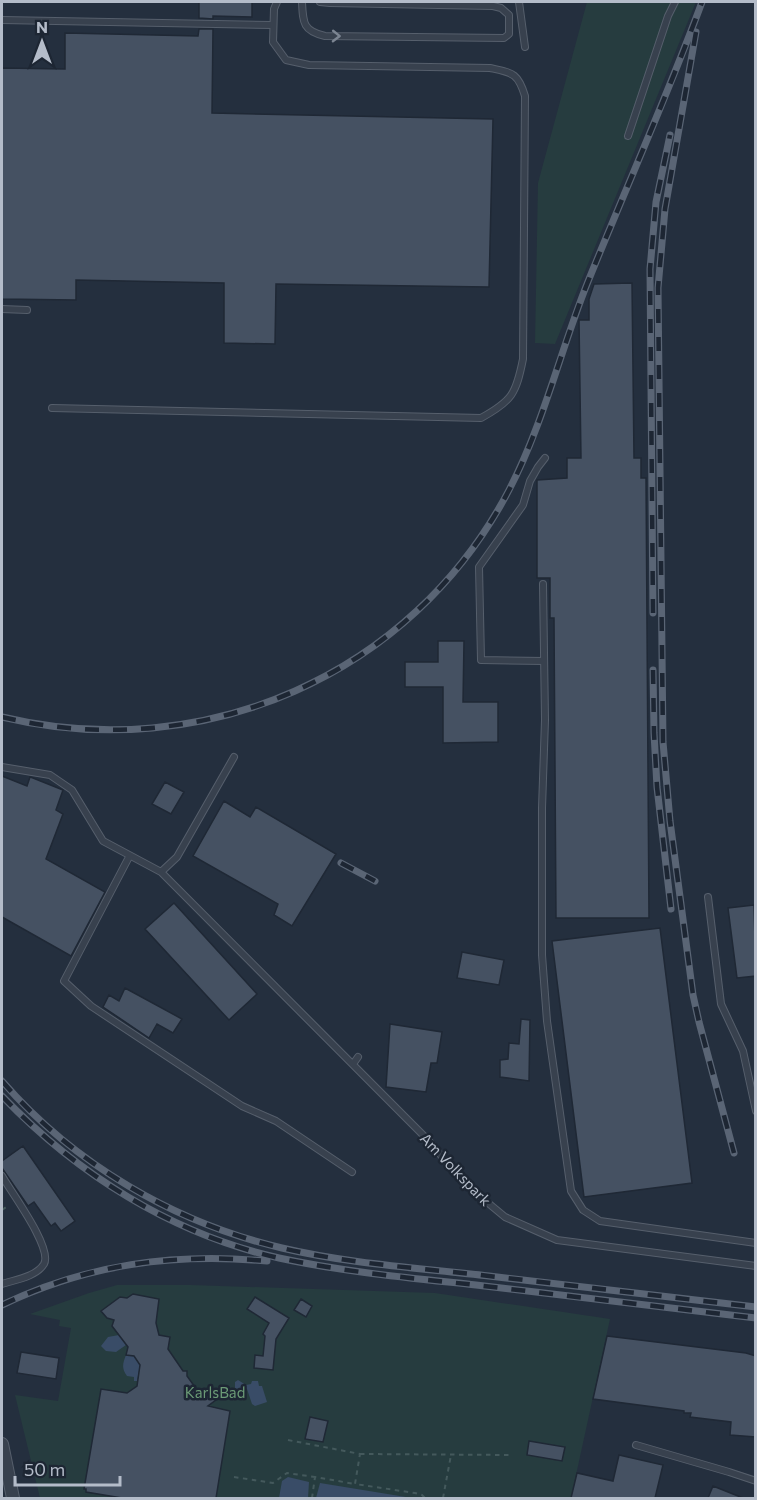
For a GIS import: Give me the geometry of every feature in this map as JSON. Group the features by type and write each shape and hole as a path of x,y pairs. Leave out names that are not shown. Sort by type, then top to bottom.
{"street":[{"path":"2,1444 6,1484 13,1498"}],"lane":[{"path":"52,408 481,418 504,405 519,383 524,359 525,119 525,96 520,80 511,73 490,68 309,65 286,60 273,42 274,9 277,2"},
{"path":"302,2 306,27 313,33 325,36 504,38 509,34 509,15 501,8 493,6 320,2"},
{"path":"519,2 525,47"},
{"path":"628,136 668,16 675,2"},
{"path":"2,20 273,25"},
{"path":"2,309 27,310"},
{"path":"544,661 481,660 479,567 523,505 530,481 545,458"},
{"path":"543,584 542,955 547,1022 572,1191 583,1210 600,1221 756,1243"},
{"path":"161,872 177,857 234,757"},
{"name":"Am Volkspark","path":"2,767 50,775 72,790 103,842 161,872 429,1141 464,1183 505,1217 557,1240 756,1266"},
{"path":"129,856 64,981 90,1006 242,1106 276,1121 352,1172"},
{"path":"708,897 721,1004 742,1051 756,1111"},
{"path":"353,1064 358,1057"},
{"path":"2,1176 39,1236 46,1257 44,1264 35,1272 2,1284"},
{"path":"636,1445 756,1481"}],"path":[{"path":"288,1440 360,1454 512,1455"},
{"path":"355,1484 360,1454"},
{"path":"443,1498 451,1455"},
{"path":"234,1477 273,1483 287,1473 415,1493 425,1498"},
{"path":"312,1498 315,1477"}],"green space":[{"path":"587,2 696,2 555,344 535,343 538,183"},
{"name":"KarlsBad","path":"117,1285 191,1285 435,1293 610,1319 571,1498 40,1498 15,1395 58,1401 71,1328 59,1326 60,1320 30,1314"}],"water":[{"path":"119,1335 125,1339 126,1345 116,1352 106,1351 101,1346 108,1337"},
{"path":"126,1355 134,1356 140,1365 137,1381 134,1381 134,1377 127,1376 123,1368"},
{"path":"238,1380 246,1385 251,1384 252,1381 258,1381 267,1402 255,1406 252,1404 247,1389 235,1388 235,1382"},
{"path":"288,1477 309,1482 308,1498 279,1498 282,1481"},
{"path":"320,1483 412,1498 316,1498"}],"building":[{"path":"199,2 252,2 252,17 199,18"},
{"path":"199,29 213,29 212,113 493,119 489,287 276,284 275,344 224,343 224,283 76,280 76,300 2,299 2,68 65,69 65,33 198,36"},
{"path":"632,283 634,458 641,458 641,478 646,478 649,918 556,918 554,618 550,618 550,578 537,578 537,480 567,478 567,458 581,458 579,320 589,320 589,299 594,284"},
{"path":"438,641 464,641 463,702 498,702 498,742 443,743 443,687 405,687 405,662 438,662"},
{"path":"2,776 27,786 30,777 63,790 56,810 63,814 46,859 105,892 71,956 2,917"},
{"path":"165,782 184,792 171,814 152,804"},
{"path":"224,801 250,817 256,807 336,854 292,926 274,915 278,904 193,856"},
{"path":"174,903 257,994 229,1020 145,929"},
{"path":"754,905 756,976 737,978 728,908"},
{"path":"660,928 692,1183 584,1197 552,941"},
{"path":"462,952 504,960 499,985 457,978"},
{"path":"125,988 182,1019 173,1033 157,1024 149,1038 103,1007 109,995 119,1001"},
{"path":"521,1019 530,1020 529,1081 500,1077 500,1060 508,1059 509,1043 519,1044"},
{"path":"390,1024 442,1032 437,1063 431,1063 426,1092 386,1087"},
{"path":"23,1146 75,1221 61,1231 55,1223 51,1226 34,1202 28,1206 2,1168 2,1161"},
{"name":"KarlsBad","path":"133,1294 159,1299 156,1323 159,1335 170,1337 168,1349 183,1371 187,1371 187,1376 200,1394 220,1397 208,1406 230,1411 216,1498 122,1498 86,1492 84,1489 101,1389 127,1393 137,1386 140,1365 134,1356 126,1355 128,1347 112,1326 114,1320 107,1318 101,1311 120,1297 127,1298"},
{"path":"255,1297 289,1318 276,1339 273,1370 254,1368 255,1355 263,1356 265,1336 263,1334 269,1323 247,1309"},
{"path":"301,1299 312,1306 306,1317 294,1310"},
{"path":"607,1336 756,1356 756,1437 730,1435 731,1422 690,1417 691,1413 684,1413 684,1411 593,1399"},
{"path":"21,1352 59,1358 56,1379 17,1373"},
{"path":"310,1417 328,1421 323,1442 305,1439"},
{"path":"529,1441 565,1447 562,1461 527,1455"},
{"path":"619,1455 663,1465 655,1498 571,1498 577,1473 613,1481"},
{"path":"713,1486 743,1498 708,1498"}],"railway":[{"path":"2,717 78,729 152,728 225,715 294,691 359,656 417,611 468,555 509,490 521,465 542,414 587,284 702,2"},
{"path":"696,32 665,209 658,288 663,742 670,821 693,995 734,1153"},
{"path":"653,613 650,269 656,202 670,135"},
{"path":"653,670 657,787 671,909"},
{"path":"341,863 375,881"},
{"path":"2,1081 61,1139 94,1164 165,1206 242,1237 282,1248 359,1262 756,1307"},
{"path":"2,1096 62,1151 128,1197 201,1234 239,1247 279,1258 353,1271 756,1318"},
{"path":"2,1305 66,1280 131,1265 198,1259 267,1261"}]}
